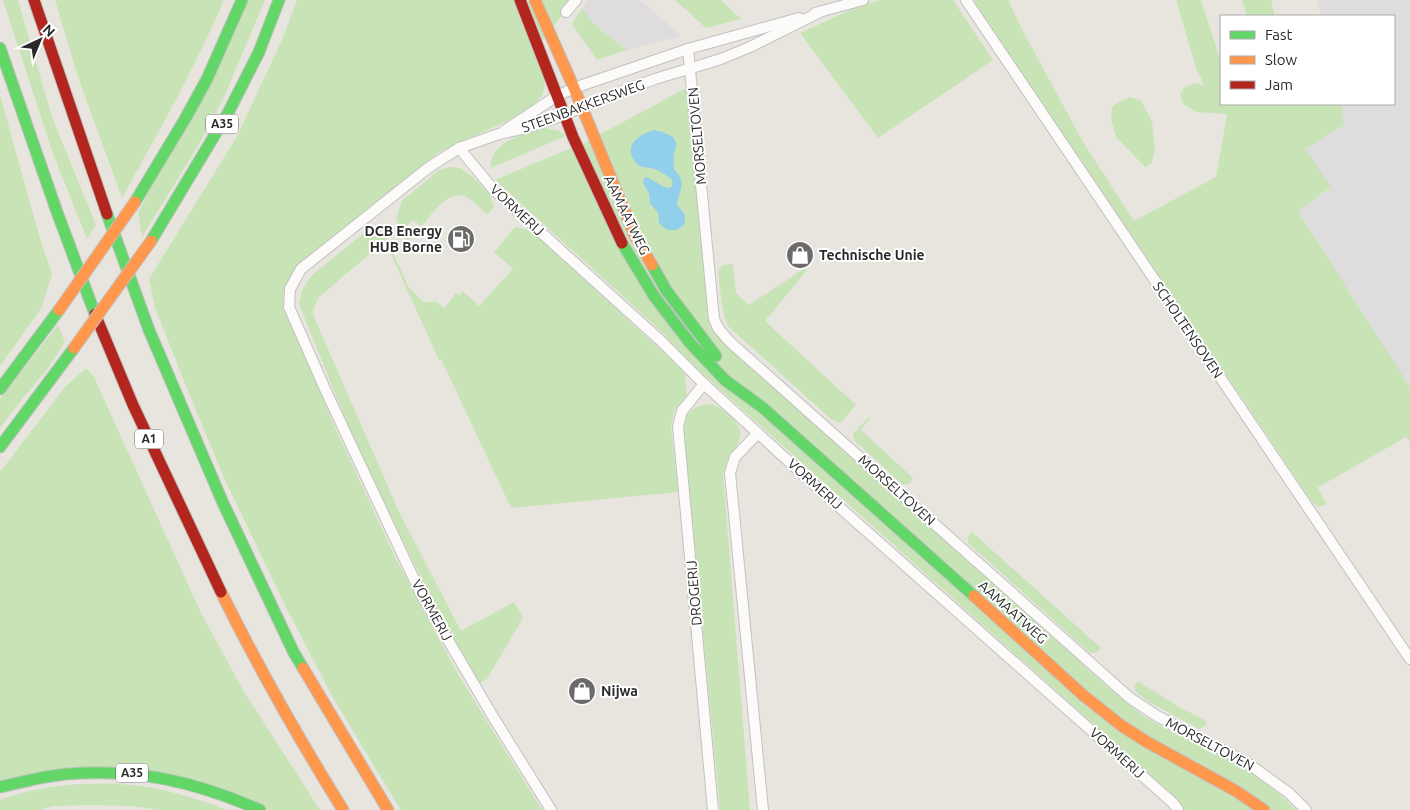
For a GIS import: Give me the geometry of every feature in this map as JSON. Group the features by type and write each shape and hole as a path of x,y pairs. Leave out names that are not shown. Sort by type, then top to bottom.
{"main road":[{"path":"34,0 149,330 223,504 294,653 388,810"},
{"path":"39,0 48,44"},
{"path":"0,389 59,310 135,202 207,78 242,0"},
{"name":"A35","path":"0,447 151,241 228,113 259,52 279,0"},
{"name":"AAMAATWEG","path":"520,0 564,115 626,251 654,296 690,342 725,380 762,407 1098,707 1146,742 1232,788 1264,810"},
{"name":"AAMAATWEG","path":"535,0 574,88 635,236 666,290 702,339 762,407"},
{"name":"A1","path":"0,48 61,226 122,380 190,529 258,666 343,810"},
{"name":"A35","path":"0,787 29,779 56,775 98,772 138,774 159,776 219,792 260,810"}],"street":[{"path":"566,12 576,0"},
{"name":"STEENBAKKERSWEG","path":"499,134 557,96 574,88 688,49 863,0"},
{"name":"SCHOLTENSOVEN","path":"966,0 1410,659"},
{"name":"STEENBAKKERSWEG","path":"499,134 526,128 613,95 721,59 750,47 822,11"},
{"name":"MORSELTOVEN","path":"688,49 714,319 718,328 729,341 1130,698 1157,716 1246,762 1289,792 1306,810"},
{"path":"459,148 499,134"},
{"name":"VORMERIJ","path":"552,810 511,746 421,594 325,390 289,307 290,289 301,269 428,168 459,148 493,190 660,340 704,384 820,490 1173,803 1178,810"},
{"name":"DROGERIJ","path":"704,384 682,411 678,426 714,810"},
{"path":"758,432 735,457 730,473 763,810"}],"shaded area":[{"path":"588,0 640,0 681,36 627,50 588,18 582,8"},
{"path":"1317,0 1410,0 1410,387 1298,211 1331,188 1305,149 1344,125 1341,105 1395,105 1395,15 1321,15"}],"green space":[{"path":"3,0 18,0 52,117 96,225 87,239 52,151"},
{"path":"55,0 224,0 188,75 122,198 78,77"},
{"path":"246,0 265,0 224,97 201,141 142,237 138,213"},
{"path":"297,0 574,0 533,52 544,78 544,90 535,103 510,120 437,154 301,266 287,282 284,293 285,304 332,421 395,557 459,676 542,810 401,810 331,694 285,605 224,478 155,308 149,279 236,138 282,40"},
{"path":"675,0 721,0 741,19 706,28"},
{"path":"881,0 953,0 993,60 878,138 800,33 861,5"},
{"path":"974,0 1008,0 1083,142 1134,221 1216,177 1227,114 1197,112 1184,105 1180,95 1184,88 1194,83 1204,85 1196,68 1176,0 1201,0 1220,59 1220,105 1341,105 1344,125 1305,149 1331,187 1298,211 1410,387 1410,442 1406,437 1317,488 1327,504 1319,507 1313,503 977,8"},
{"path":"1242,0 1271,0 1275,15 1247,15"},
{"path":"582,8 597,26 627,50 597,60 572,24"},
{"path":"688,87 708,317 714,333 1108,687 1142,715 1176,734 1242,765 1283,797 1296,810 1185,810 1167,790 685,358 661,331 495,180 588,141"},
{"path":"0,95 41,242 52,274 42,307 0,366"},
{"path":"1130,97 1141,101 1152,121 1155,151 1151,164 1145,167 1116,137 1111,119 1112,108 1118,102"},
{"path":"545,128 560,131 566,136 491,168 492,159 502,145 518,136"},
{"path":"450,167 460,168 473,177 490,194 494,207 487,214 468,198 461,195 454,196 442,203 421,226 413,220 403,231 412,238 408,240 405,238 396,219 402,201 439,170"},
{"path":"515,227 530,230 679,367 685,375 687,395 674,411 671,426 678,492 511,508 441,359 439,360 385,241 319,297 312,312 399,512 461,631 514,602 523,618 487,679 479,684 444,624 376,486 347,423 299,304 303,289 312,275 370,228 384,233 409,288 424,302 437,302 444,308 456,293 459,296 463,291 479,306 513,269 494,252"},
{"path":"733,264 736,293 749,305 805,268 807,270 765,321 856,405 841,423 832,420 728,326 722,306 718,271 722,265"},
{"path":"58,325 65,342 46,371 0,428 0,399"},
{"path":"86,368 94,377 201,613 243,690 320,810 269,810 172,774 0,780 0,472 65,387"},
{"path":"711,404 731,416 740,432 740,438 728,458 723,473 750,810 720,810 683,423 688,414 694,409"},
{"path":"871,417 861,430 913,478 909,484 902,484 855,441 853,434"},
{"path":"972,532 1101,648 1097,652 1090,653 968,543 968,537"},
{"path":"1138,681 1179,707 1207,721 1205,726 1199,729 1149,702 1135,691 1135,685"},
{"path":"77,784 115,784 148,787 202,801 227,810 160,810 130,806 91,805 53,806 41,810 0,810 0,800 38,789"}],"water":[{"path":"654,130 670,135 676,144 674,169 681,178 682,183 677,205 684,213 685,218 684,225 677,230 668,230 659,223 658,213 650,203 649,194 643,182 644,178 647,177 664,187 670,188 673,184 671,179 656,170 639,166 631,153 634,141"}],"traffic: fast":[{"path":"135,202 207,79 242,0"},
{"path":"151,241 228,113 259,52 279,0"},
{"path":"0,48 95,314"},
{"path":"107,214 149,330 223,503 294,653 303,668"},
{"path":"622,243 654,296 690,343 725,380 762,407 974,596"},
{"path":"652,265 666,290 716,356"},
{"path":"0,389 59,310"},
{"path":"0,447 74,348"},
{"path":"0,787 58,775 93,773 142,775 190,785 260,810"}],"traffic: slow":[{"path":"535,0 574,88 635,236 652,265"},
{"path":"59,310 135,202"},
{"path":"74,348 151,241"},
{"path":"221,592 279,702 343,810"},
{"path":"974,596 1084,696 1122,726 1147,742 1236,791 1264,810"},
{"path":"303,668 388,810"}],"traffic: jam":[{"path":"34,0 107,214"},
{"path":"520,0 573,137 622,243"},
{"path":"95,314 133,405 221,592"}],"place":[{"name":"DCB Energy HUB Borne","path":"461,239"},
{"name":"Technische Unie","path":"800,255"},
{"name":"Nijwa","path":"582,691"}]}
